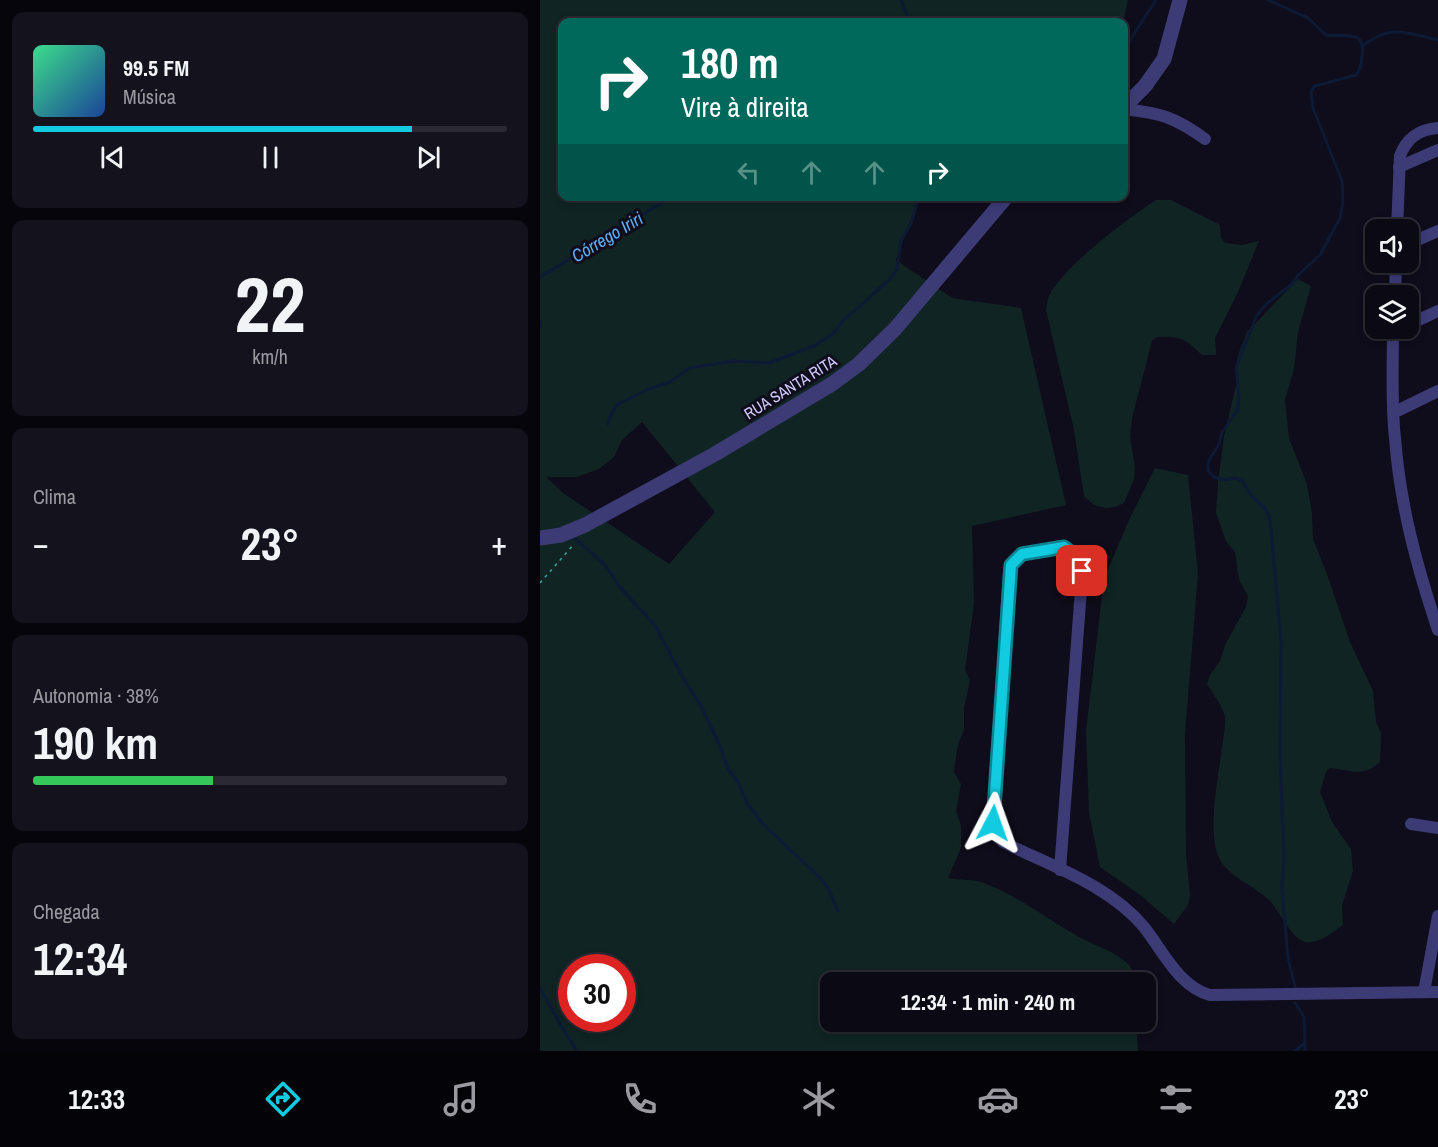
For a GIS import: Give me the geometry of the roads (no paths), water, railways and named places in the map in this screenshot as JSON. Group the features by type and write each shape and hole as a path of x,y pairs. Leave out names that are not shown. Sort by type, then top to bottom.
{"street":[{"path":"1128,104 1145,86 1164,59 1180,0"},
{"path":"1128,109 1170,117 1205,139"},
{"path":"1397,219 1399,167 1402,149 1411,138 1423,131 1438,128"},
{"path":"1399,167 1438,150"},
{"name":"RUA SANTA RITA","path":"540,538 561,535 585,525 832,384 859,364 895,329 1003,201"},
{"path":"1419,239 1438,231"},
{"path":"1419,320 1438,311"},
{"path":"1396,339 1393,410 1397,465 1407,523 1422,584 1438,630"},
{"path":"1393,410 1399,410 1438,391"},
{"path":"1060,870 1082,576 1076,556 1064,547 1022,554 1013,561 1009,570 993,823 996,833 1004,842 1103,892 1124,908 1144,927 1192,988 1204,993 1210,995 1438,992"},
{"path":"1411,824 1438,828"},
{"path":"1424,992 1438,916"}],"waterway":[{"path":"901,0 908,18"},
{"name":"Córrego Iriri","path":"1128,43 1156,0"},
{"path":"1268,0 1308,18 1326,35 1358,38 1363,48 1359,71 1356,75 1315,86 1311,91 1313,108 1342,181 1343,202 1340,218 1320,255 1298,275 1292,284 1265,305 1256,317 1236,367 1239,399 1237,411 1222,432 1219,444 1208,462 1208,471 1214,477 1224,480 1236,478 1242,481 1270,518 1281,642 1280,756 1284,857 1282,887 1288,958 1296,990"},
{"path":"1364,45 1373,38 1391,32 1408,33 1438,40"},
{"name":"Córrego Iriri","path":"540,277 665,201"},
{"path":"608,424 617,405 646,390 670,382 689,368 734,361 769,363 814,346 833,334 842,322 891,278 897,269 901,241 911,224 918,201"},
{"name":"Córrego Iriri","path":"540,321 540,327"},
{"path":"572,536 605,565 619,586 656,627 684,680 700,704 728,769 738,782 748,805 763,824 820,878 828,888 838,911"},
{"path":"540,988 577,1051"},
{"path":"1295,1003 1304,1017 1305,1051"},
{"path":"1295,1051 1305,1043"}]}
